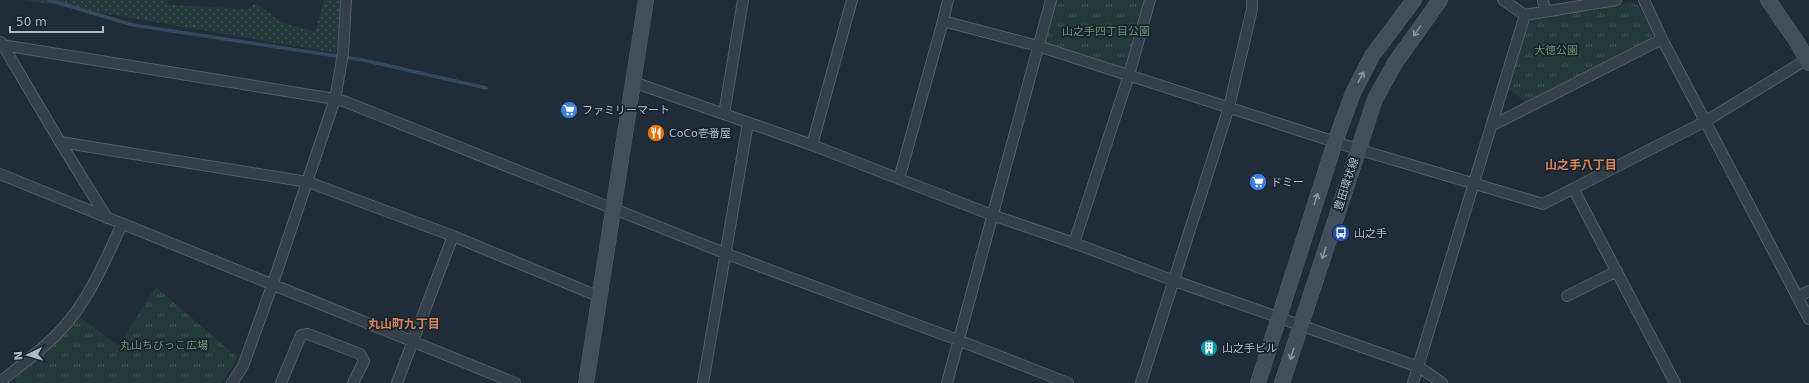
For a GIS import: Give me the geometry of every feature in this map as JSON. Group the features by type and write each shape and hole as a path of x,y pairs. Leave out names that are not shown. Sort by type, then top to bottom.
{"main road":[{"path":"586,383 646,0"},
{"path":"1258,383 1334,142 1353,93 1372,56 1414,0"},
{"name":"豊田環状線","path":"1282,383 1375,99 1395,64 1440,0"},
{"path":"1768,0 1808,60"}],"street":[{"path":"232,383 243,366 308,182 335,99 343,54 346,0"},
{"path":"724,114 743,0"},
{"path":"812,145 852,0"},
{"path":"899,179 948,0"},
{"path":"947,383 1051,0"},
{"path":"1074,242 1129,75 1150,0"},
{"path":"1141,383 1172,280 1229,107 1252,9 1252,0"},
{"path":"1503,0 1525,15 1616,0"},
{"path":"1543,0 1545,11"},
{"path":"1644,0 1662,39 1809,319"},
{"path":"1414,383 1525,15"},
{"path":"943,21 1038,46 1334,142 1543,204 1574,190 1706,121 1808,60"},
{"path":"1491,126 1662,39"},
{"path":"1,43 335,99 727,254 958,340 1068,383"},
{"path":"1,43 107,218"},
{"path":"633,82 812,145 992,215 1074,242 1172,280 1419,367 1442,383"},
{"path":"703,383 727,254 748,123"},
{"path":"60,142 308,182 453,236 600,297"},
{"path":"0,174 272,286 515,383"},
{"path":"1574,190 1675,383"},
{"path":"0,382 60,331 73,315 95,282 122,224"},
{"path":"397,383 414,342 453,236"},
{"path":"1567,296 1617,271"},
{"path":"1798,297 1809,291"},
{"path":"281,383 301,336 308,334 360,354 364,361 353,383"}],"green space":[{"path":"26,0 168,0 168,5 248,9 255,3 282,22 315,32 324,0 340,0 336,53"},
{"name":"山之手四丁目公園","path":"1054,0 1147,0 1128,72 1042,44"},
{"name":"大徳公園","path":"1632,2 1638,5 1653,32 1651,39 1528,104 1508,88 1529,23 1533,19"},
{"name":"丸山ちびっこ広場","path":"156,287 238,358 222,383 16,383 15,378 64,336 79,316 118,346"}],"waterway":[{"path":"49,0 133,25 363,60 486,88"}],"place":[{"name":"ファミリーマート","path":"569,110"},
{"name":"CoCo壱番屋","path":"656,133"},
{"name":"ドミー","path":"1258,182"},
{"name":"山之手","path":"1341,233"},
{"name":"山之手ビル","path":"1209,348"}],"district":[{"name":"山之手八丁目","path":"1581,165"},
{"name":"丸山町九丁目","path":"404,324"}]}
